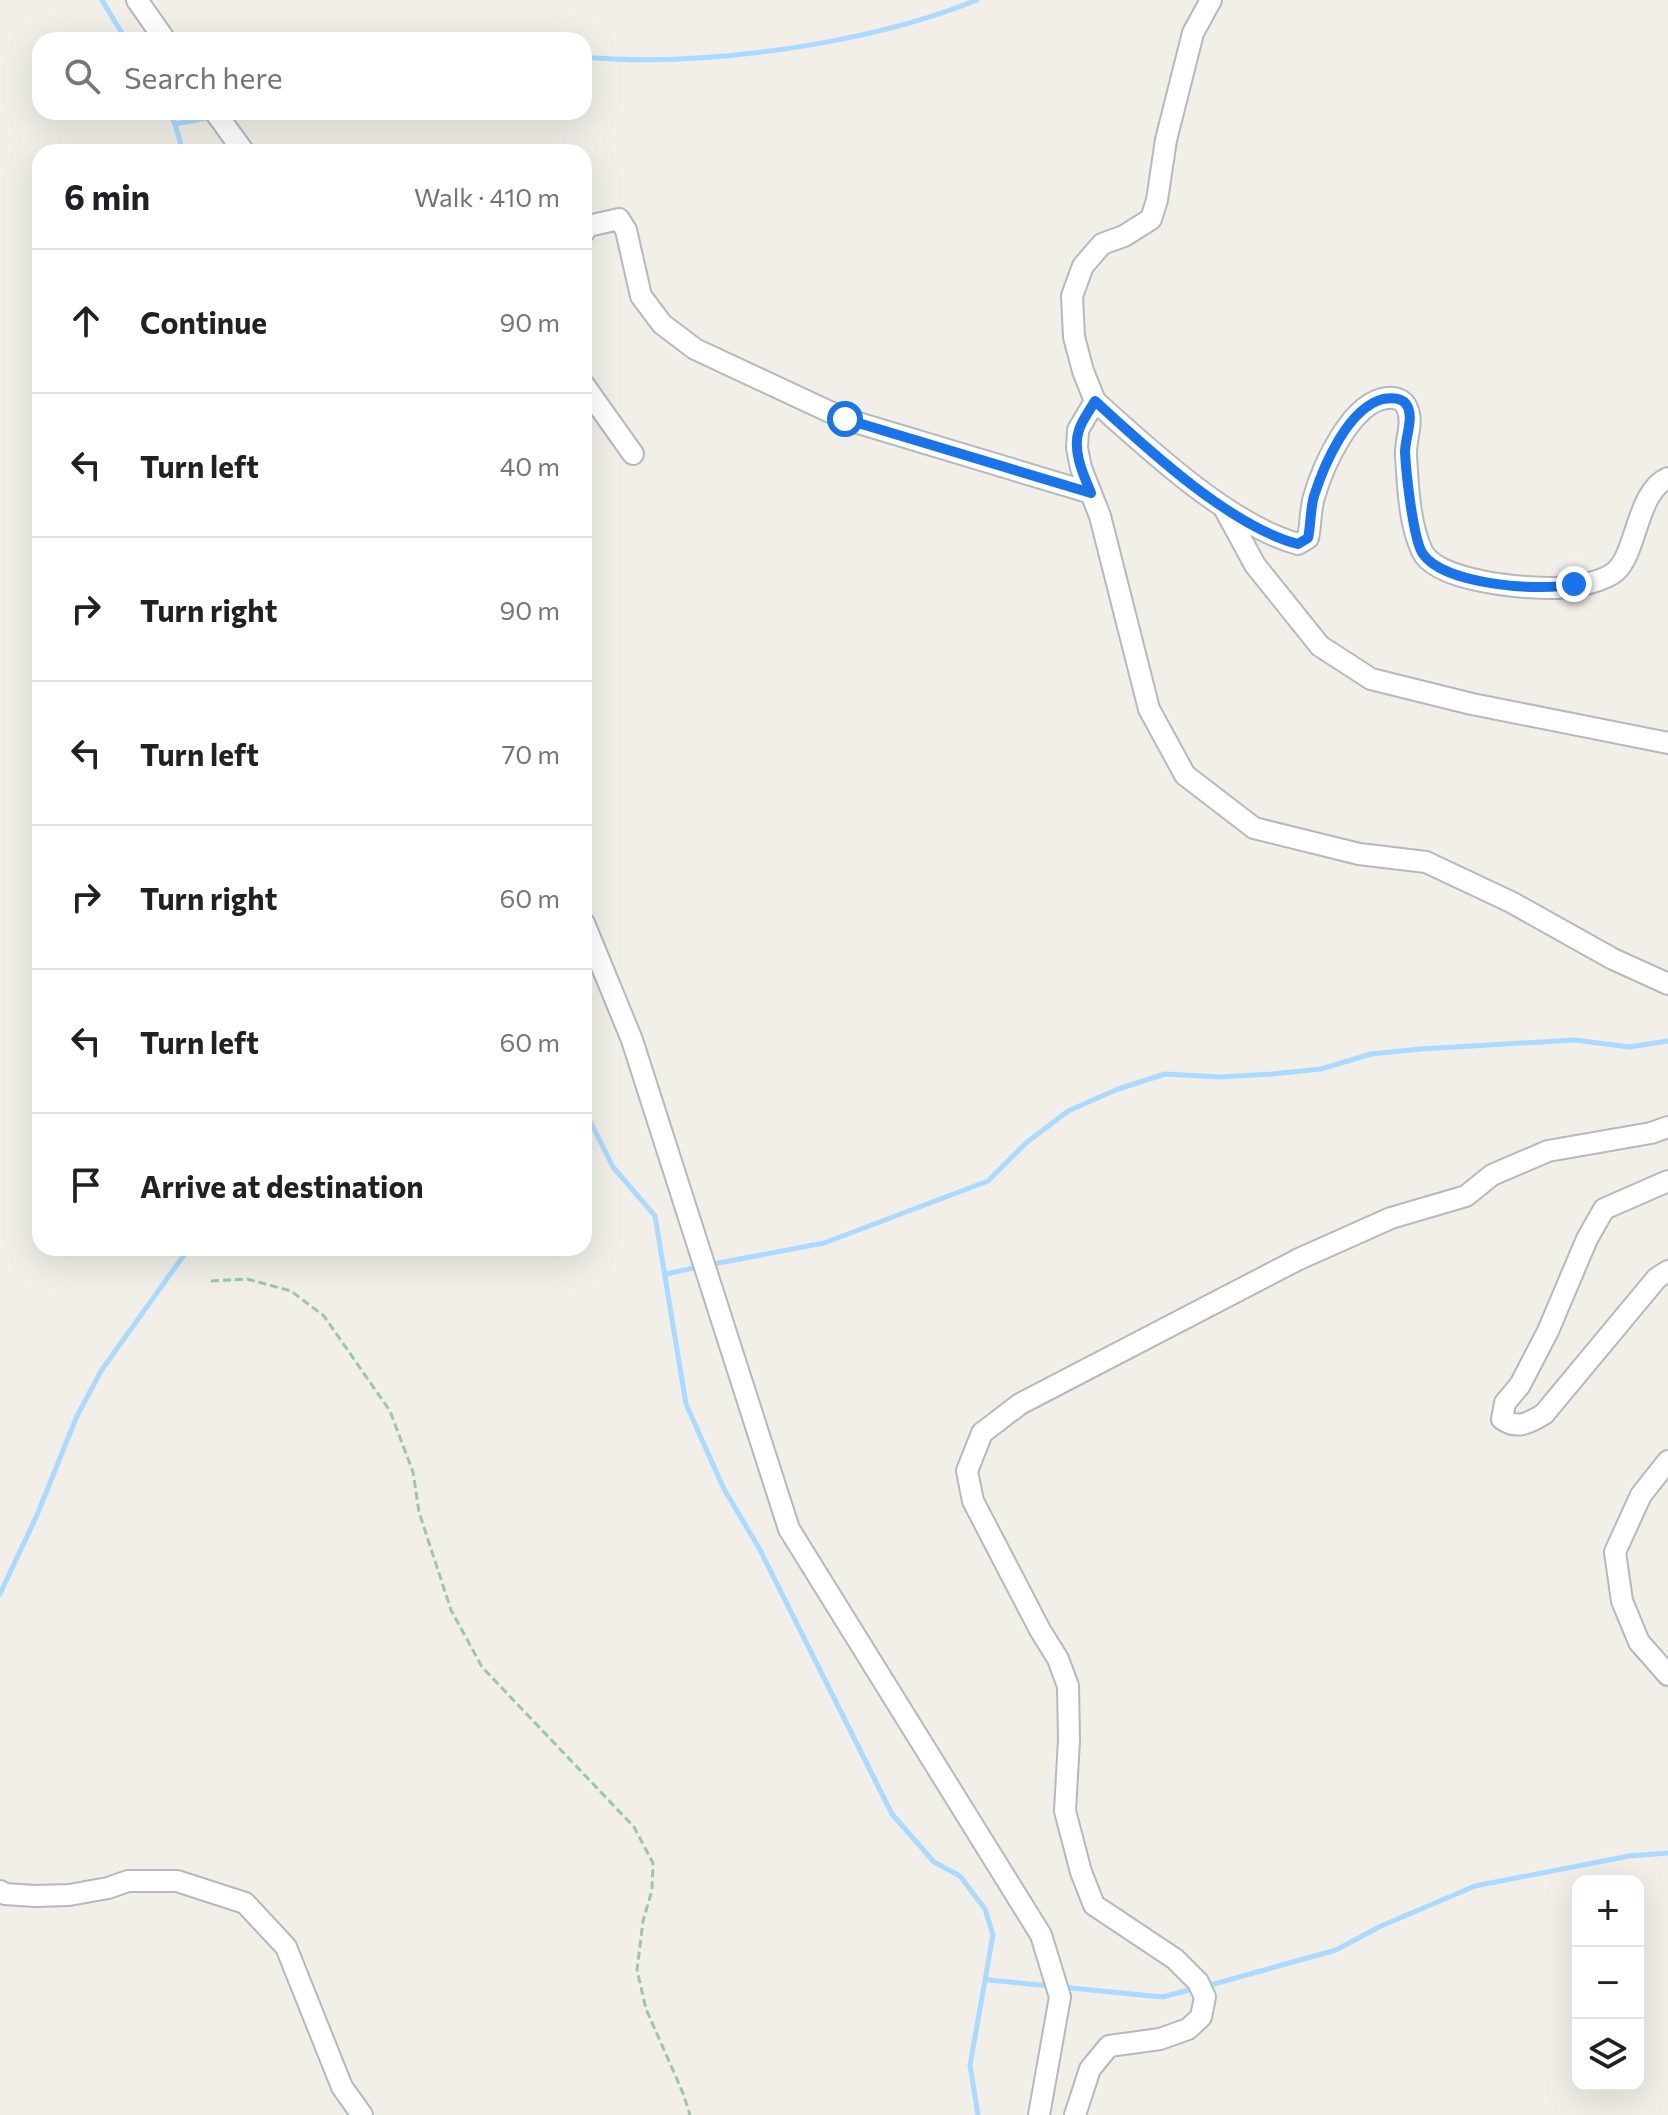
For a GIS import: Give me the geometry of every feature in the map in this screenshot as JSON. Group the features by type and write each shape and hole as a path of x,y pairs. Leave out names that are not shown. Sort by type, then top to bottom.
{"street":[{"path":"137,0 159,32"},
{"path":"1211,0 1193,33 1166,140 1151,219 1124,236 1102,244 1083,266 1072,296 1074,337 1095,401 1138,440 1224,508 1282,540 1298,544 1308,538 1313,499 1338,438 1376,401 1388,398 1400,400 1406,404 1410,415 1405,451 1413,520 1423,554 1449,574 1481,582 1559,588 1603,578 1617,570 1650,495 1659,482 1668,478"},
{"path":"221,120 238,144"},
{"path":"592,225 619,219 626,230 641,296 662,324 695,349 845,419 1091,493"},
{"path":"592,396 633,454"},
{"path":"1095,401 1078,430 1077,448 1081,468 1103,529 1149,709 1185,775 1254,828 1359,854 1426,862 1511,902 1613,959 1668,984"},
{"path":"1224,508 1255,565 1320,646 1371,679 1472,704 1668,743"},
{"path":"592,942 632,1040 789,1529 1041,1935 1060,1997 1039,2115"},
{"path":"1075,2115 1090,2069 1109,2046 1160,2039 1188,2029 1201,2017 1205,1997 1198,1982 1175,1959 1094,1905 1081,1872 1065,1811 1068,1686 1058,1659 973,1501 967,1471 982,1433 1020,1404 1299,1259 1378,1223 1466,1196 1492,1175 1548,1151 1651,1133 1668,1127"},
{"path":"1668,1181 1604,1209 1587,1239 1548,1331 1520,1385 1505,1403 1502,1419 1523,1426 1544,1414 1647,1288 1668,1271"},
{"path":"1668,1461 1641,1495 1615,1552 1622,1601 1639,1642 1668,1675"},
{"path":"0,1891 20,1895 69,1895 128,1881 177,1881 245,1903 286,1947 342,2087 362,2115"}],"path":[{"path":"211,1281 247,1279 291,1291 324,1316 390,1411 413,1472 419,1512 451,1610 482,1667 634,1827 653,1863 652,1890 643,1921 637,1970 646,2009 690,2115"}],"waterway":[{"path":"102,0 121,32"},
{"path":"592,58 680,59 784,49 886,29 977,0"},
{"path":"173,120 181,144"},
{"path":"175,124 197,120"},
{"path":"708,1265 824,1243 988,1181 1026,1143 1068,1111 1118,1089 1165,1074 1220,1077 1272,1074 1321,1069 1371,1054 1421,1049 1575,1040 1629,1047 1668,1041"},
{"path":"592,1125 613,1167 655,1216 686,1404 724,1489 759,1548 892,1814 934,1862 960,1876 985,1909 993,1935 970,2065 978,2115"},
{"path":"0,1594 37,1515 77,1416 101,1371 183,1256"},
{"path":"666,1274 698,1267"},
{"path":"1207,1986 1336,1950 1381,1926 1475,1886 1629,1856 1668,1853"},
{"path":"988,1980 1051,1986"},
{"path":"1061,1987 1162,1997 1197,1988"}],"route":[{"path":"845,419 1091,493 1077,448 1078,430 1095,401 1138,440 1224,508 1263,531 1298,544 1308,538 1313,499 1338,438 1376,401 1388,398 1400,400 1406,404 1410,415 1405,451 1413,520 1423,554 1449,574 1481,582 1559,588 1574,584"}]}
